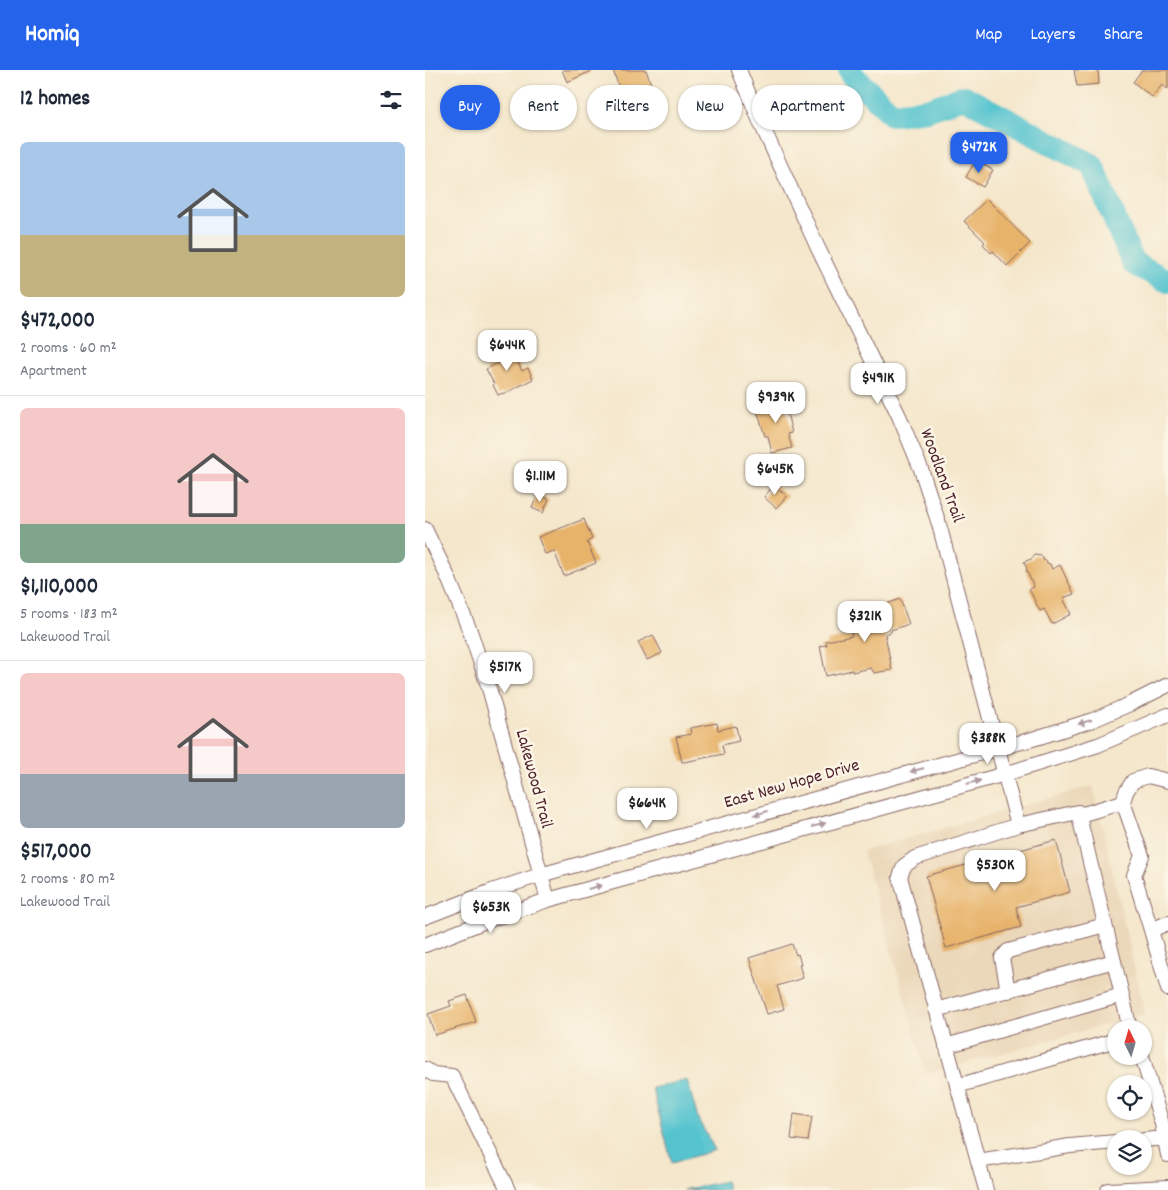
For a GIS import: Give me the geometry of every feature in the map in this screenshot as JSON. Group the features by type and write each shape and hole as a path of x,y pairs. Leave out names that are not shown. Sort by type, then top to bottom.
{"street":[{"name":"Woodland Trail","path":"739,70 759,119 817,246 899,416 921,469 939,524 1018,825"},
{"name":"Lakewood Trail","path":"425,529 447,575 470,631 489,688 548,900"},
{"name":"East New Hope Drive","path":"425,917 540,875 1093,720 1168,685"},
{"path":"425,945 483,922 548,900 1005,774 1098,745 1168,715"},
{"path":"1168,782 1148,776 1133,781 1126,792 1123,802 1142,856 1134,876 1168,989"},
{"path":"986,1190 900,877 904,866 915,858 1018,825 1078,812 1080,815 1123,802"},
{"path":"1080,815 1128,1020"},
{"path":"1151,930 1168,924"},
{"path":"1007,991 1002,958 1008,951 1105,925"},
{"path":"936,1010 1114,961"},
{"path":"946,1046 1122,995"},
{"path":"957,1086 1107,1043"},
{"path":"1145,1065 1167,1147 1152,1142"},
{"path":"425,1069 433,1074 452,1076 508,1190"},
{"path":"978,1161 1070,1146 1107,1143"},
{"path":"1108,1190 1168,1186"}],"shaded area":[{"path":"1093,786 1145,1014 1123,1020 1107,1020 1107,1024 926,1074 863,851"}],"water":[{"path":"687,1080 698,1119 715,1150 672,1163 652,1088"},
{"path":"726,1181 728,1190 683,1190"}],"building":[{"path":"562,70 594,70 567,82"},
{"path":"613,70 646,70 651,85 618,85"},
{"path":"1074,70 1098,70 1099,84 1077,86"},
{"path":"1142,70 1168,70 1168,89 1162,85 1152,97 1133,82"},
{"path":"976,160 993,170 983,187 966,177"},
{"path":"987,199 1030,243 1007,266 993,251 991,253 983,244 985,242 964,221"},
{"path":"508,344 522,371 528,368 533,379 504,394 498,395 486,369 499,363 493,351"},
{"path":"783,397 792,433 788,434 792,448 772,453 768,436 765,436 757,410 762,409 761,403"},
{"path":"774,485 787,496 776,508 764,497"},
{"path":"538,494 549,499 543,513 532,508"},
{"path":"584,519 592,539 587,542 596,563 564,576 554,551 545,554 538,537"},
{"path":"1034,555 1042,556 1052,569 1060,565 1074,594 1063,598 1071,614 1052,624 1044,609 1040,611 1029,589 1034,587 1024,562 1033,558"},
{"path":"900,599 909,624 885,634 892,670 874,673 871,668 826,676 820,646 827,645 826,641 852,636 850,626 873,619 870,610"},
{"path":"653,635 662,653 647,660 638,642"},
{"path":"717,723 718,730 736,726 739,741 722,745 724,754 682,762 676,737 691,734 690,728"},
{"path":"1056,840 1070,892 1016,907 1021,927 946,948 926,876"},
{"path":"792,944 796,955 798,954 803,978 777,986 784,1009 767,1014 749,958"},
{"path":"467,995 476,1022 435,1035 428,1014 451,1006 449,1001"},
{"path":"794,1114 812,1117 808,1141 791,1139"}],"waterway":[{"path":"850,70 851,74 892,114 927,110 964,97 1092,165 1133,263 1168,281"}]}
